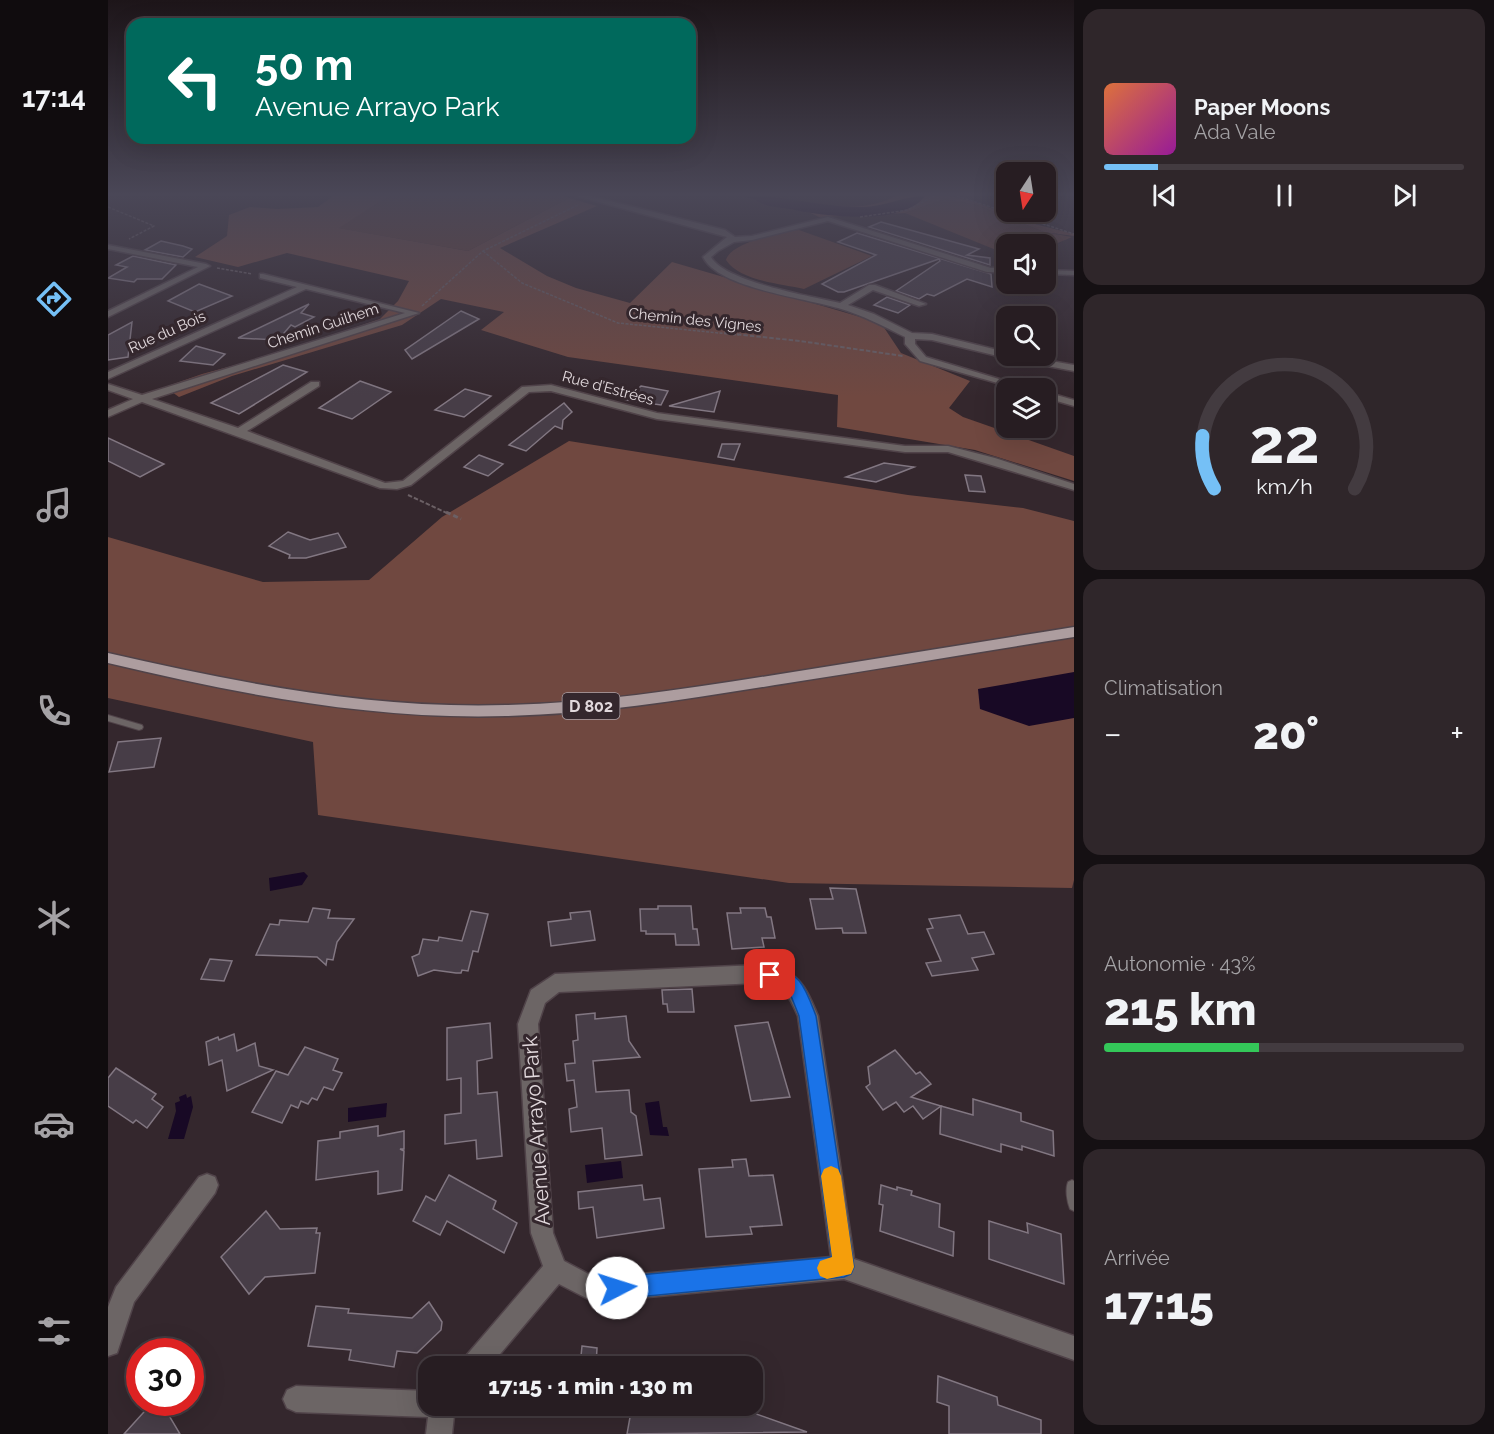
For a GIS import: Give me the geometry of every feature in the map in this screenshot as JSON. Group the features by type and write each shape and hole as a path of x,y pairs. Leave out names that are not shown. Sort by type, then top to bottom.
{"main road":[{"name":"D 802","path":"108,658 207,681 298,697 395,707 504,711 607,705 1074,632"}],"street":[{"path":"189,263 206,266"},
{"path":"710,263 720,272 738,280 842,306 871,316 910,336 932,337 996,352"},
{"path":"968,263 996,270"},
{"path":"108,314 206,266"},
{"path":"1056,272 1074,273"},
{"path":"263,276 415,313"},
{"name":"Rue du Bois","path":"108,376 304,287"},
{"path":"842,306 872,287 922,304"},
{"name":"Chemin Guilhem","path":"108,414 141,399 415,313"},
{"path":"910,336 910,344 923,359 996,380"},
{"path":"1056,364 1074,368"},
{"path":"238,432 315,384"},
{"path":"108,387 384,486 397,486"},
{"name":"Rue d’Estrées","path":"397,486 407,483 526,389 537,387 551,388 657,416 905,449 948,449 991,460 1071,487"},
{"path":"1056,398 1074,403"},
{"name":"Avenue Arrayo Park","path":"556,1269 542,1233 540,1209 528,1024 538,997 555,983 758,974 783,977 797,990 808,1016 844,1267"},
{"path":"108,1344 124,1294 207,1185"},
{"path":"482,1356 556,1269 594,1290 844,1267 1074,1348"},
{"path":"296,1399 418,1404"},
{"path":"439,1434 441,1416"}],"lane":[{"path":"108,718 139,727"},
{"path":"1072,1186 1074,1205"}],"path":[{"path":"415,313 470,263"},
{"name":"Chemin des Vignes","path":"498,263 522,283 618,323 800,341 923,359"},
{"path":"206,266 263,276"},
{"path":"397,486 405,494 461,519"}],"shaded area":[{"path":"220,263 252,263 238,267"},
{"path":"330,263 525,263 547,276 576,288 630,303 671,263 675,263 881,323 901,353 970,381 949,408 963,417 996,429 996,438 1023,438 1074,456 1074,481 975,450 837,427 838,395 568,357 481,330 504,312 441,299 402,325 232,376 179,397 165,387 202,374 276,354 380,319 398,301 409,281"},
{"path":"729,263 858,263 804,289 751,277"},
{"path":"569,441 908,495 1023,508 1074,521 1074,880 1072,888 789,883 318,815 313,742 108,698 108,537 263,582 369,580 442,517"},
{"path":"1074,672 1074,718 1029,726 980,709 978,689"},
{"path":"304,872 308,876 302,885 270,891 269,878"},
{"path":"186,1094 187,1098 191,1096 193,1107 184,1139 168,1139 176,1111 175,1103 180,1101 179,1097"},
{"path":"659,1101 663,1127 667,1127 669,1136 650,1135 645,1103"},
{"path":"387,1103 386,1117 348,1122 348,1108"},
{"path":"621,1161 623,1178 587,1183 585,1165"}],"building":[{"path":"120,263 166,263 176,265 162,279 137,279 134,282 108,278 127,267 116,265"},
{"path":"861,263 928,263 844,292 838,292 822,284"},
{"path":"937,263 955,263 991,274 992,287 967,279 934,296 927,294 919,299 896,291"},
{"path":"199,284 232,296 195,312 168,301"},
{"path":"887,297 910,305 898,313 874,305"},
{"path":"309,304 301,313 314,317 295,327 291,325 278,340 238,338"},
{"path":"461,311 479,319 412,359 405,350"},
{"path":"132,322 128,357 108,360 108,335"},
{"path":"196,346 225,354 213,365 180,361"},
{"path":"283,365 307,372 239,414 211,403"},
{"path":"360,381 391,392 352,419 319,408"},
{"path":"641,386 668,391 661,405 626,400"},
{"path":"465,389 491,396 464,417 435,410"},
{"path":"720,391 714,412 669,406"},
{"path":"564,403 572,412 563,420 562,429 555,426 526,451 509,445"},
{"path":"108,438 164,464 140,477 108,461"},
{"path":"722,444 740,444 734,460 718,457"},
{"path":"479,455 503,464 488,476 464,467"},
{"path":"884,463 914,467 876,482 846,477"},
{"path":"965,475 981,476 985,492 969,491"},
{"path":"288,532 310,540 338,533 346,547 306,558 289,558 290,555 269,546"},
{"path":"161,738 154,767 109,772 118,742"},
{"path":"830,888 856,889 866,933 843,933 842,928 816,929 810,899 833,899"},
{"path":"658,906 691,906 693,929 697,929 699,945 676,945 675,934 646,934 646,931 641,931 640,909 658,909"},
{"path":"313,908 330,910 328,918 354,919 337,942 333,960 327,959 326,965 317,957 256,955 270,924 279,925 280,920 308,922"},
{"path":"740,908 765,908 767,917 771,917 775,938 762,938 764,947 732,949 727,913 741,913"},
{"path":"471,911 488,914 478,952 473,951 468,971 462,970 461,973 456,973 434,970 418,976 412,957 419,954 423,939 438,941 439,937 462,941"},
{"path":"590,911 595,940 551,946 548,922 571,919 570,913"},
{"path":"960,915 968,934 984,932 994,954 972,958 978,970 932,976 926,963 941,961 927,929 933,928 929,919"},
{"path":"210,959 232,961 224,981 201,979"},
{"path":"692,989 694,1012 668,1012 667,1004 663,1004 662,990"},
{"path":"595,1013 595,1019 626,1016 629,1041 640,1057 593,1061 596,1092 629,1090 631,1112 636,1116 642,1155 605,1159 602,1128 571,1132 569,1109 577,1107 574,1080 567,1081 565,1064 575,1063 573,1041 578,1040 576,1015"},
{"path":"768,1022 790,1097 751,1101 735,1026"},
{"path":"490,1023 492,1058 477,1061 478,1094 497,1092 502,1156 477,1159 476,1140 445,1144 445,1115 461,1113 461,1078 447,1080 447,1028"},
{"path":"234,1034 237,1051 255,1043 259,1066 273,1070 227,1091 222,1060 209,1065 206,1042"},
{"path":"305,1047 338,1059 333,1070 342,1073 333,1090 324,1087 317,1100 312,1098 308,1104 301,1101 298,1108 291,1105 282,1123 252,1112 276,1071 288,1075"},
{"path":"895,1050 916,1074 920,1072 931,1084 911,1097 941,1106 923,1119 913,1106 904,1112 896,1102 883,1110 866,1087 870,1084 868,1067"},
{"path":"116,1068 156,1094 152,1099 163,1107 147,1128 136,1120 133,1123 108,1106 108,1078"},
{"path":"973,1099 1021,1113 1021,1121 1053,1131 1054,1156 1022,1146 1022,1150 1001,1144 1001,1152 940,1134 941,1106 973,1115"},
{"path":"378,1126 378,1136 404,1131 404,1149 400,1149 404,1151 402,1190 378,1194 378,1171 316,1180 318,1141 340,1138 340,1132"},
{"path":"746,1159 749,1176 773,1175 782,1225 750,1227 752,1234 706,1237 699,1169 733,1167 732,1160"},
{"path":"449,1175 496,1201 493,1209 517,1223 504,1253 447,1221 440,1235 413,1221 426,1196 435,1201"},
{"path":"642,1185 644,1200 660,1198 664,1228 597,1238 593,1207 579,1209 578,1192"},
{"path":"881,1185 897,1190 897,1187 912,1191 911,1195 940,1204 939,1227 954,1232 953,1256 880,1231 883,1205 879,1204"},
{"path":"266,1211 280,1229 317,1228 316,1233 320,1233 315,1273 265,1277 249,1294 221,1257"},
{"path":"989,1221 1028,1233 1027,1223 1061,1234 1064,1284 989,1259"},
{"path":"429,1302 442,1322 441,1330 417,1353 397,1351 394,1367 349,1360 351,1350 308,1346 316,1306 349,1309 348,1313 412,1318"},
{"path":"582,1346 597,1348 597,1356 581,1356"},
{"path":"938,1376 997,1397 998,1405 1041,1420 1041,1434 949,1434 949,1406 937,1402"},
{"path":"140,1416 169,1416 180,1434 124,1434"},
{"path":"630,1416 762,1416 807,1432 627,1434"}],"slow traffic":[{"path":"827,1268 844,1267 831,1176"}],"route":[{"path":"617,1288 844,1267 808,1016 797,990 783,977 770,975"}]}
